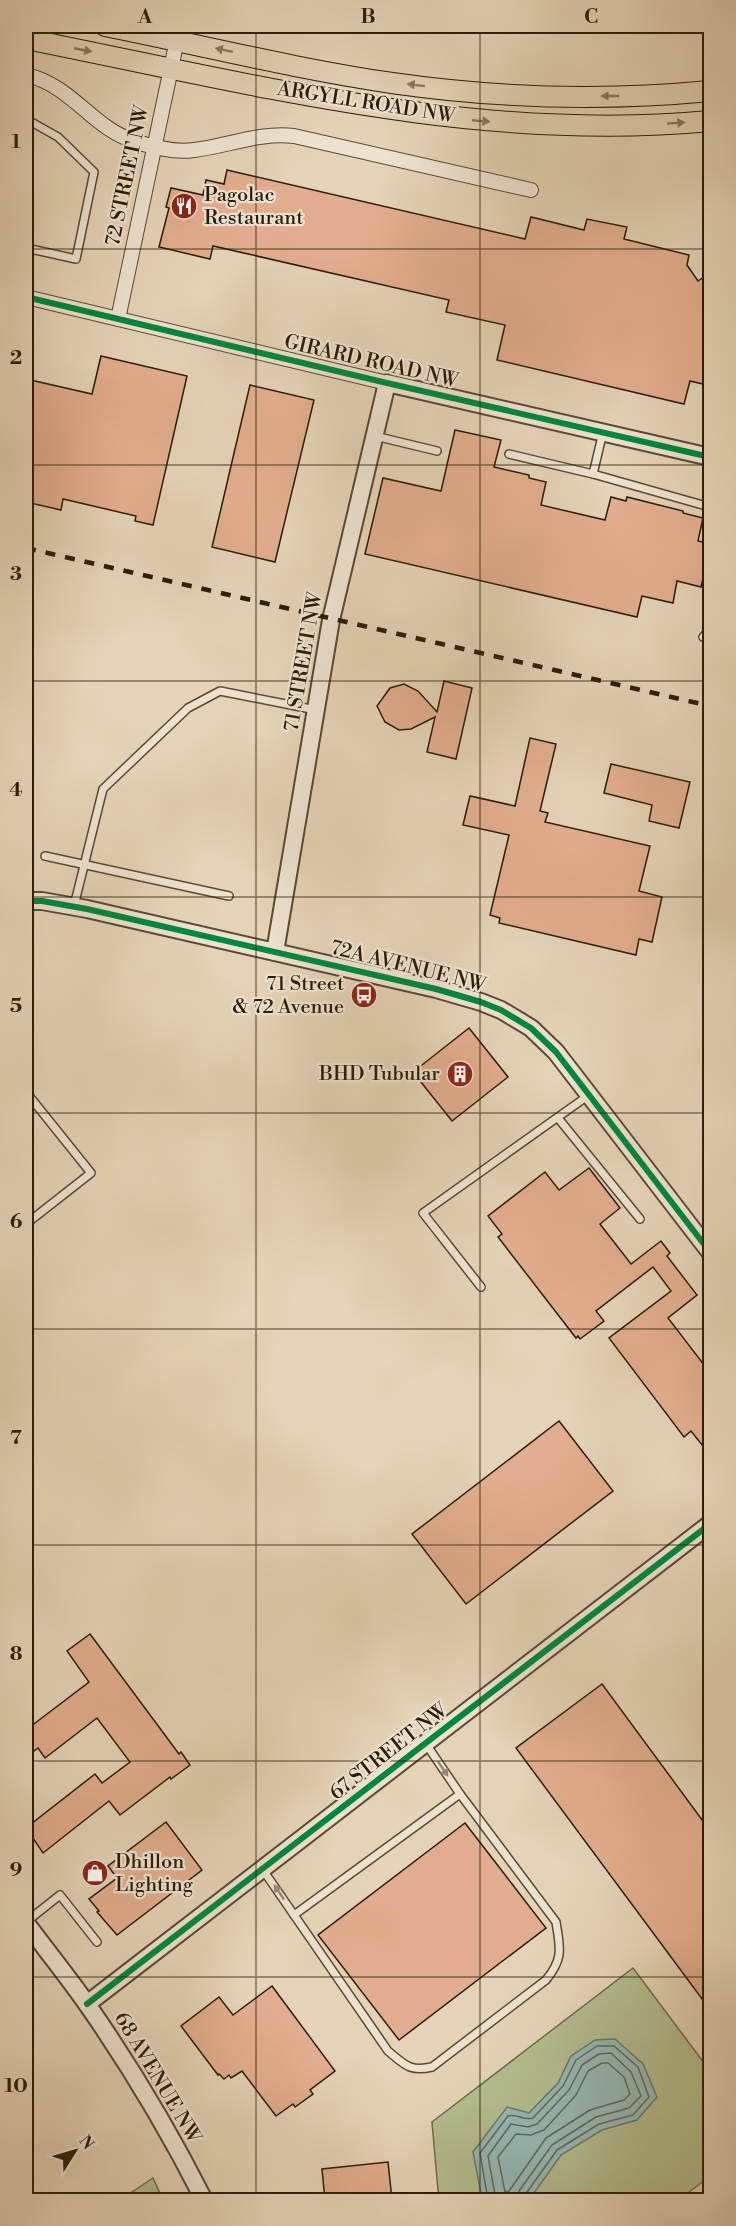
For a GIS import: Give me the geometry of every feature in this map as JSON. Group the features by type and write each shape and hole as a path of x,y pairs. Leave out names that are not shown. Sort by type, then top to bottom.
{"main road":[{"name":"ARGYLL ROAD NW","path":"105,26 381,81 453,90 579,96 639,96 711,91"},
{"name":"ARGYLL ROAD NW","path":"26,39 336,101 449,118 596,126 639,126 711,121"}],"street":[{"name":"72 STREET NW","path":"118,319 177,40"},
{"path":"26,75 63,90 109,129 121,136 154,146 178,151 193,150 264,135 294,136 531,190"},
{"name":"GIRARD ROAD NW","path":"26,297 711,457"},
{"name":"71 STREET NW","path":"276,952 331,620 387,383"},
{"name":"72A AVENUE NW","path":"26,901 74,906 276,952 436,989 501,1010 531,1028 556,1052 707,1241"},
{"name":"67 STREET NW","path":"87,2004 711,1524"},
{"name":"68 AVENUE NW","path":"26,1922 87,2004 144,2090 204,2200"}],"lane":[{"path":"26,119 58,137 94,172 76,259 26,248"},
{"path":"593,474 603,432"},
{"path":"375,436 437,451"},
{"path":"509,453 711,507"},
{"path":"711,629 703,637 711,639"},
{"path":"74,906 103,789 188,708 220,691 316,710"},
{"path":"45,856 229,896"},
{"path":"26,1092 91,1173 26,1224"},
{"path":"481,1287 423,1213 589,1095"},
{"path":"558,1118 640,1219"},
{"path":"263,1870 388,2052 407,2067 419,2070 432,2067 546,1980 557,1966 560,1946 556,1922 460,1794 426,1744"},
{"path":"294,1915 460,1794"},
{"path":"26,1922 60,1895 97,1942"}],"green space":[{"path":"633,1968 710,2071 710,2176 679,2200 441,2200 438,2190 432,2122"},
{"path":"153,2178 163,2200 120,2200"}],"water":[{"path":"615,2039 643,2064 657,2097 637,2120 602,2130 561,2155 529,2200 482,2199 473,2152 507,2107 529,2113 558,2083 571,2056 595,2040"}],"building":[{"path":"227,170 525,239 531,217 584,230 587,219 627,227 624,239 689,255 687,265 698,281 711,272 711,386 690,381 684,404 497,360 505,325 446,312 449,300 213,246 210,259 159,247 169,208 166,207 171,188 203,195 206,180 224,184"},
{"path":"101,356 187,376 153,525 135,521 136,516 63,499 61,510 26,502 26,379 92,394"},
{"path":"250,385 314,400 275,562 212,547"},
{"path":"455,430 501,440 494,467 529,475 529,478 546,482 541,505 605,520 611,497 626,501 627,497 703,518 698,541 711,544 711,567 706,566 701,587 677,581 673,603 642,596 637,617 365,554 383,478 441,491"},
{"path":"444,681 472,688 456,759 427,752 435,717 411,729 399,730 385,722 377,706 390,688 404,684 418,691 437,712"},
{"path":"530,738 556,744 540,811 548,813 545,822 650,846 639,891 662,897 652,942 639,939 636,955 499,923 500,918 490,915 509,835 463,825 470,796 515,806"},
{"path":"611,764 690,782 679,828 649,821 652,805 604,793"},
{"name":"BHD Tubular","path":"469,1028 508,1077 452,1121 413,1072"},
{"path":"589,1168 620,1208 600,1224 631,1264 661,1241 670,1253 667,1256 697,1295 668,1318 711,1374 711,1456 691,1431 684,1437 609,1338 671,1291 653,1267 596,1311 604,1321 580,1339 578,1336 576,1338 498,1237 502,1234 488,1216 545,1172 559,1190"},
{"path":"559,1421 613,1491 466,1604 412,1534"},
{"path":"90,1634 179,1754 181,1752 190,1765 171,1779 170,1777 120,1815 109,1801 43,1853 26,1828 95,1774 102,1783 130,1762 97,1718 45,1758 38,1748 26,1757 26,1730 89,1682 67,1651"},
{"path":"602,1684 711,1832 711,2011 516,1748"},
{"path":"166,1822 202,1870 117,1935 89,1899 117,1878 108,1866"},
{"path":"465,1823 546,1928 399,2040 318,1935"},
{"path":"272,1986 335,2071 310,2090 313,2094 295,2107 293,2104 276,2116 242,2071 231,2078 229,2075 224,2079 218,2075 181,2026 219,1997 233,2015"},
{"path":"388,2162 392,2200 325,2200 322,2169"}],"railway":[{"path":"26,548 710,706"}],"cycle path":[{"path":"26,297 710,457"},
{"path":"26,901 42,901 87,909 436,989 501,1010 531,1028 556,1052 710,1252"},
{"path":"87,2004 710,1524"}],"place":[{"name":"Pagolac Restaurant","path":"184,206"},
{"name":"71 Street & 72 Avenue","path":"364,995"},
{"name":"BHD Tubular","path":"460,1074"},
{"name":"Dhillon Lighting","path":"95,1873"}]}
